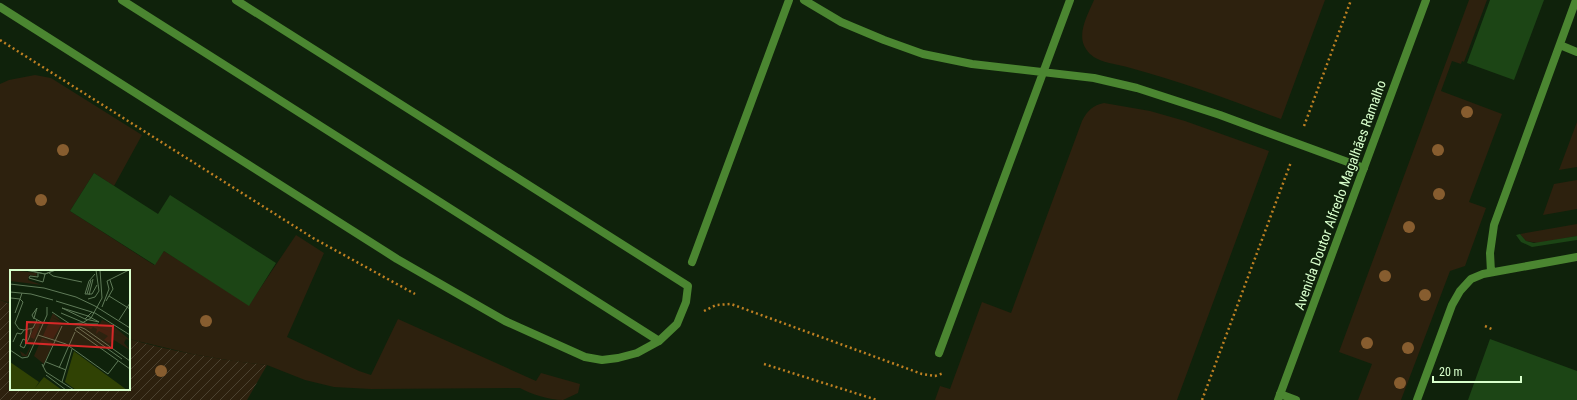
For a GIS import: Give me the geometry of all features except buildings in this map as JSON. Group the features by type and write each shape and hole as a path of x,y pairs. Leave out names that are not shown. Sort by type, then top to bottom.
{"street":[{"path":"122,0 659,341"},
{"path":"0,7 397,258 505,321 585,357 602,360 637,354 659,341 677,324 686,302 688,286 236,0"},
{"path":"692,262 789,0"},
{"path":"804,0 841,22 923,54 972,64 1094,78 1137,88 1220,115 1364,168"},
{"path":"939,353 1070,0"},
{"name":"Avenida Doutor Alfredo Magalhães Ramalho","path":"1279,397 1426,0"},
{"path":"1491,272 1490,253 1494,225 1576,0"},
{"path":"1560,45 1577,52"},
{"path":"1417,400 1452,305 1460,291 1471,279 1491,272 1577,257"},
{"path":"1279,397 1296,400"}],"path":[{"path":"1202,400 1350,0"},
{"path":"0,40 313,238 420,297"},
{"path":"701,313 713,306 731,304 922,374 935,376 946,372"},
{"path":"1485,326 1494,330"},
{"path":"764,364 877,400"}],"shaded area":[{"path":"1094,0 1325,0 1281,119 1147,72 1105,62 1094,57 1086,49 1082,37 1084,24"},
{"path":"1469,0 1487,0 1464,62 1462,61 1461,64 1452,61 1441,91 1502,114 1469,202 1486,208 1465,266 1450,271 1401,400 1358,400 1372,364 1339,352"},
{"path":"35,75 51,78 142,135 114,186 94,173 70,211 154,265 164,251 249,305 296,235 324,253 287,337 359,371 371,375 398,319 536,381 541,373 580,384 578,393 563,400 540,396 520,388 371,389 334,387 305,380 267,365 192,354 130,339 130,270 10,270 10,303 0,300 0,84 9,80"},
{"path":"1104,103 1150,111 1185,121 1269,151 1177,400 935,400 940,386 950,389 982,302 1011,313 1082,121 1091,109"},
{"path":"1577,122 1577,167 1559,170"},
{"path":"1577,180 1577,209 1543,215 1554,184"},
{"path":"1577,224 1577,236 1538,243 1526,241 1520,234"},
{"path":"0,300 10,304 10,390 130,390 130,339 197,355 267,365 247,400 0,400"}]}
